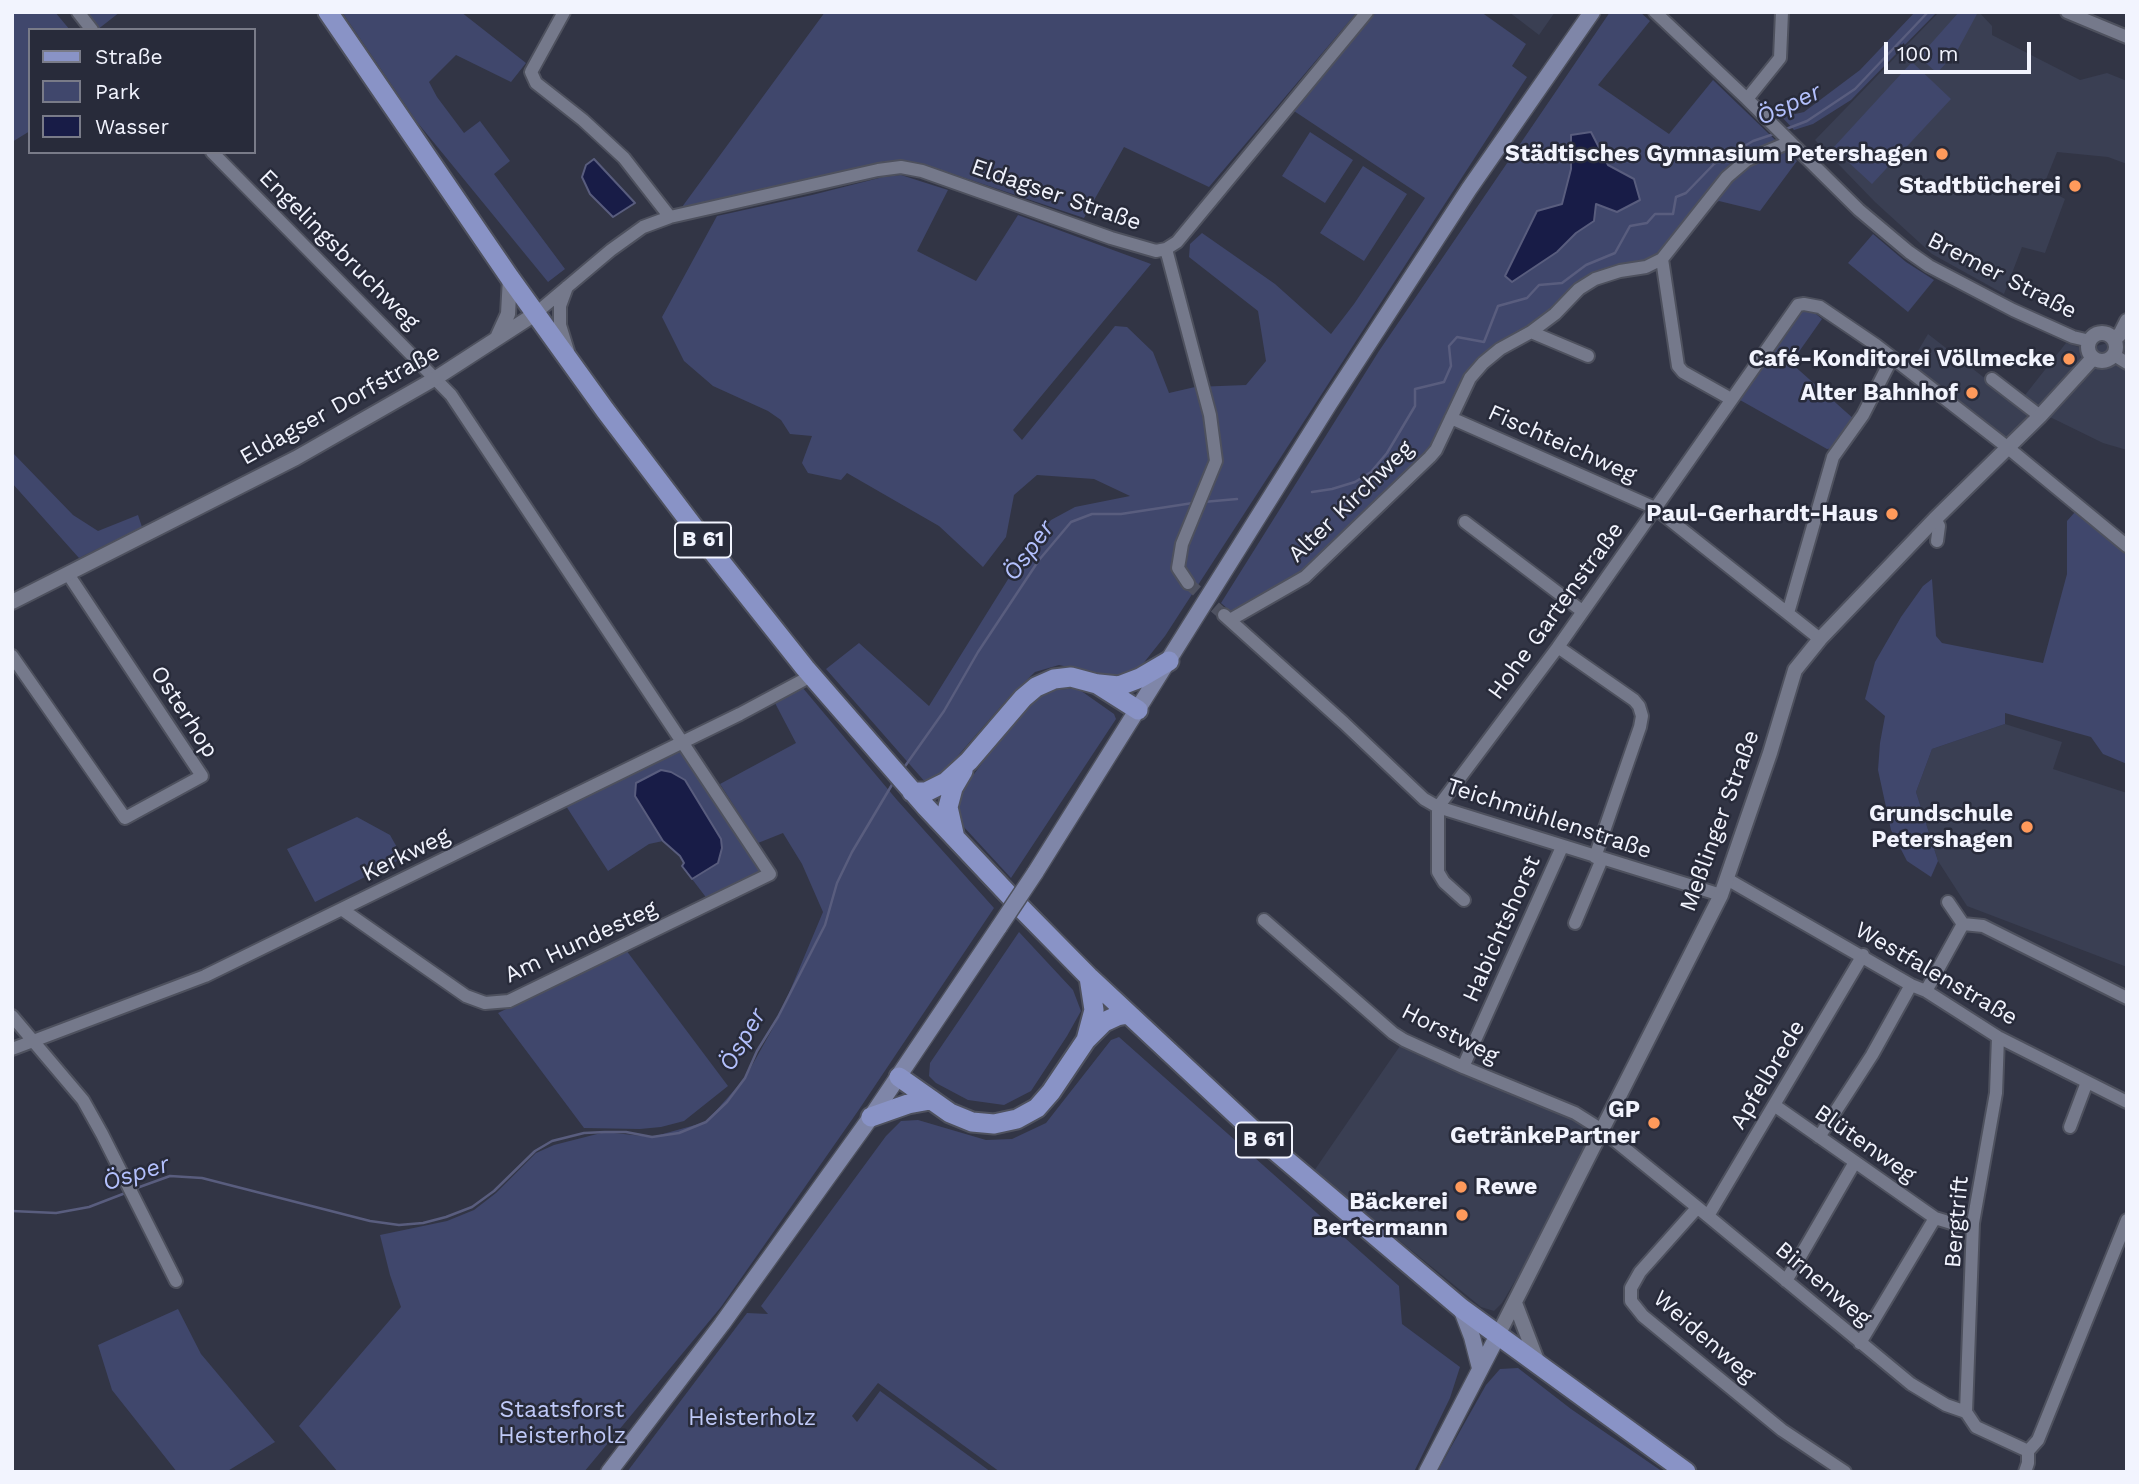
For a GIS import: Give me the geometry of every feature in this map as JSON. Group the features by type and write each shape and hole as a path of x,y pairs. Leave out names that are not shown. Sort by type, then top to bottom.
{"main road":[{"name":"B 61","path":"328,12 570,362 810,676 910,790 1089,977 1272,1148 1461,1308 1686,1472"},
{"path":"609,1472 722,1324 899,1077 1035,873 1343,381 1477,178 1592,12"},
{"path":"910,790 926,792 946,782 969,761 1023,698 1037,687 1054,679 1071,677 1119,686 1140,678 1168,661"},
{"path":"1097,684 1138,710"},
{"path":"955,838 948,807 953,788 969,761"},
{"path":"1086,1040 1094,1010 1089,977"},
{"path":"899,1077 950,1113 972,1122 995,1124 1017,1119 1037,1108 1086,1040 1104,1022 1128,1014"},
{"path":"871,1117 908,1104 930,1100"},
{"path":"1461,1308 1480,1368"},
{"path":"1427,1472 1498,1335"}],"street":[{"path":"78,12 90,28"},
{"path":"564,12 531,72 536,83 583,120 624,158 670,217"},
{"name":"Eldagser Straße","path":"670,217 901,167 922,171 1111,238 1156,251 1166,249 1177,243 1367,12"},
{"name":"Bremer Straße","path":"1656,12 1859,210 1929,266 2013,310 2073,337 2090,341"},
{"path":"1747,99 1780,58 1782,12"},
{"path":"2067,12 2095,18 2127,37"},
{"path":"1731,400 1683,372 1678,366 1662,259 1727,177 1747,160 1788,139"},
{"name":"Engelingsbruchweg","path":"214,154 451,394 770,874"},
{"name":"Eldagser Dorfstraße","path":"12,602 296,458 436,378 535,314 642,227 670,217"},
{"path":"1166,249 1210,415 1216,461 1182,544 1178,568 1188,583"},
{"name":"Alter Kirchweg","path":"1227,617 1306,577 1430,457 1436,450 1470,378 1500,349 1531,332 1555,314 1579,289 1595,279 1646,267 1662,259"},
{"path":"496,339 508,314 510,278"},
{"path":"567,287 561,306 561,325 570,362"},
{"name":"Hohe Gartenstraße","path":"1438,807 1558,647 1798,305 1820,307 1892,358"},
{"path":"2114,340 2127,321"},
{"path":"1531,332 1588,356"},
{"path":"2099,334 2110,335 2114,340 2114,355 2103,362 2093,358 2088,347 2090,341 2099,334"},
{"path":"2114,355 2127,363"},
{"path":"1787,613 1833,457 1863,415 1892,358 2007,447 2127,546"},
{"name":"Meßlinger Straße","path":"1498,1335 1721,895 1770,753 1795,670 1819,639 2040,416 2093,358"},
{"path":"1992,379 2040,416"},
{"name":"Fischteichweg","path":"1451,418 1656,508 1819,639"},
{"path":"1935,519 1939,526 1937,541"},
{"path":"1465,522 1583,611"},
{"name":"Osterhop","path":"12,656 125,818 202,776 68,574"},
{"name":"Teichmühlenstraße","path":"1227,617 1424,799 1438,807 1721,895"},
{"path":"1558,647 1634,701 1641,710 1640,727 1599,858 1575,923"},
{"name":"Kerkweg","path":"12,1049 205,976 740,714 810,676"},
{"path":"1438,807 1438,872 1444,882 1464,900"},
{"name":"Habichtshorst","path":"1463,1067 1562,847"},
{"name":"Am Hundesteg","path":"343,910 466,996 485,1003 509,1001 770,874"},
{"name":"Westfalenstraße","path":"1727,879 1911,985 1926,991 1998,1037 2127,1102"},
{"path":"1948,902 1963,924"},
{"name":"Horstweg","path":"1264,920 1393,1032 1463,1067 1575,1112 1602,1130"},
{"path":"1926,991 1963,924"},
{"path":"1963,924 1983,926 2127,998"},
{"name":"Apfelbrede","path":"1709,1216 1863,955"},
{"path":"1819,1137 1872,1055 1911,985"},
{"path":"12,1016 83,1100 176,1281"},
{"name":"Bergtrift","path":"1966,1412 1973,1223 1996,1093 1998,1037"},
{"path":"2070,1127 2087,1082"},
{"name":"Blütenweg","path":"1774,1105 1935,1218 1958,1225 1973,1223"},
{"name":"Birnenweg","path":"1602,1130 1911,1384 1946,1405 1966,1412 1976,1427 2028,1451"},
{"path":"1786,1281 1855,1162"},
{"name":"Weidenweg","path":"1696,1208 1640,1272 1630,1288 1631,1301 1643,1316 1782,1430 1845,1472"},
{"path":"1860,1343 1935,1218"},
{"path":"2025,1472 2028,1451 2038,1440 2127,1220"},
{"path":"1515,1303 1539,1365"}],"shaded area":[{"path":"1509,12 1555,12 1539,35"},
{"name":"Städtisches Gymnasium Petershagen","path":"1939,12 1979,12 1992,26 1992,35 2080,80 2107,73 2127,81 2127,164 2108,157 2057,152 2043,187 2065,199 2045,253 2022,247 2004,294 1932,254 1875,202 1815,140"},
{"path":"1928,334 2018,404 2066,343 2085,349 2127,338 2127,450 2103,443 2052,418 2033,416 2009,439 2000,437 1909,366"},
{"name":"Grundschule Petershagen","path":"2005,724 2062,742 2053,769 2127,793 2127,967 1967,906 1938,861 1916,792 1932,749"},
{"path":"1402,1043 1579,1118 1593,1133 1537,1244 1502,1303 1494,1311 1481,1307 1314,1171"}],"green space":[{"path":"12,12 55,12 68,28 28,28 28,132 12,142"},
{"path":"82,12 120,12 100,28 95,28"},
{"path":"342,12 461,12 526,63 511,82 456,55 429,82 464,133 480,121 510,161 494,174 565,269 548,282 417,122"},
{"path":"825,12 1357,12 1209,187 1124,147 1084,218 920,163 886,161 682,207"},
{"path":"1376,12 1481,12 1526,44 1512,66 1527,77 1165,636 1142,665 1128,675 1114,677 1059,665 1035,672 1009,697 942,774 926,783 826,669 859,643 929,706 1030,544 1051,520 1075,507 1130,496 1094,479 1037,475 1014,495 1006,537 983,567 939,526 847,473 841,480 808,473 802,463 812,436 790,434 781,420 768,411 713,386 684,361 662,317 717,216 901,175 948,190 917,251 976,281 1018,215 1151,264 1013,430 1022,440 1115,326 1127,327 1153,352 1169,393 1195,387 1246,385 1266,361 1258,311 1189,257 1190,244 1202,233 1275,284 1331,334 1425,198 1294,111"},
{"path":"1610,12 1640,12 1650,21 1598,85 1669,134 1713,80 1797,161 1760,211 1719,201 1693,214 1660,251 1642,263 1624,264 1587,276 1555,306 1494,349 1428,449 1302,575 1230,611 1221,603 1379,351"},
{"path":"1915,12 1937,12 1851,100 1813,124 1794,130 1782,117 1804,112 1860,70"},
{"path":"1959,12 1977,14 1957,51 1937,73 1919,57"},
{"path":"1912,62 1951,99 1872,184 1833,148"},
{"path":"1310,132 1353,160 1325,203 1282,176"},
{"path":"1363,166 1407,194 1364,261 1320,233"},
{"path":"1873,234 1906,262 1934,280 1908,312 1848,263"},
{"path":"1809,308 1822,319 1791,363 1855,420 1835,448 1827,449 1740,400 1739,395 1800,309"},
{"path":"12,452 73,515 98,531 138,515 142,527 79,558 12,483"},
{"path":"2075,512 2127,555 2127,764 2103,754 2091,737 2005,713 2005,724 1932,749 1916,792 1938,861 1931,877 1907,861 1891,830 1878,770 1885,716 1865,699 1875,662 1901,617 1923,586 1932,579 1936,636 1942,643 2043,663 2067,574 2067,521"},
{"name":"Staatsforst Heisterholz","path":"802,687 897,800 994,908 858,1111 721,1307 584,1472 338,1472 299,1426 401,1307 380,1235 447,1221 474,1210 496,1193 536,1153 554,1145 605,1132 652,1137 706,1122 745,1078 779,1017 823,912 802,864 783,833 758,843 720,784 796,743 775,703"},
{"path":"1077,688 1114,714 1116,719 1011,878 962,825 957,811 958,796 1004,733 1037,696 1056,690"},
{"path":"676,750 688,755 763,874 708,900 692,879 718,863 635,796 663,841 649,844 608,871 566,806"},
{"path":"357,817 390,835 403,858 315,902 287,849"},
{"path":"1019,932 1073,990 1081,1011 1031,1091 1004,1105 968,1100 936,1083 929,1076 930,1063"},
{"path":"626,950 728,1086 684,1121 640,1129 584,1128 498,1013"},
{"name":"Heisterholz","path":"1119,1037 1399,1286 1402,1324 1460,1367 1450,1398 1414,1472 1000,1472 878,1383 852,1416 857,1422 880,1391 991,1472 627,1472 747,1313 768,1314 761,1306 886,1136 901,1121 918,1120 986,1140 1012,1139 1046,1123 1111,1040"},
{"path":"178,1309 201,1354 275,1442 226,1472 177,1472 112,1390 98,1345"},
{"path":"1518,1368 1571,1409 1663,1472 1437,1472 1486,1385 1500,1369"}],"water":[{"path":"1591,132 1608,165 1634,179 1640,200 1617,212 1596,204 1594,221 1576,233 1557,252 1512,282 1505,276 1537,211 1562,204 1571,169 1571,135"},
{"path":"594,159 635,203 613,217 590,194 582,177 586,165"},
{"path":"661,770 685,780 721,839 722,848 718,863 692,879 682,866 684,863 680,856 663,841 635,796 636,783"}],"waterway":[{"name":"Ösper","path":"1786,129 1807,121 1855,89 1928,12"},
{"name":"Ösper","path":"1312,492 1355,482 1371,472 1387,453 1415,406 1415,389 1444,382 1451,366 1449,346 1457,337 1484,342 1498,306 1527,298 1539,285 1562,283 1586,265 1615,253 1630,226 1647,223 1655,214 1673,214 1676,197 1686,193 1714,164 1753,141 1777,133"},
{"name":"Ösper","path":"1203,502 1237,499"},
{"name":"Ösper","path":"903,769 944,711 978,652 1039,560 1071,522 1092,514 1121,514 1193,503"},
{"name":"Ösper","path":"134,1189 170,1176 202,1178 370,1221 399,1225 423,1223 472,1207 494,1191 535,1151 552,1141 584,1133 605,1132 626,1132 652,1137 679,1133 706,1122 727,1102 745,1078 825,925 837,883 852,852 893,783"},
{"name":"Ösper","path":"12,1211 56,1213 89,1207 128,1192"}],"tunnel":[{"path":"1188,583 1224,615"}],"place":[{"name":"Städtisches Gymnasium Petershagen","path":"1942,154"},
{"name":"Stadtbücherei","path":"2075,186"},
{"name":"Café-Konditorei Völlmecke","path":"2069,359"},
{"name":"Alter Bahnhof","path":"1972,393"},
{"name":"Paul-Gerhardt-Haus","path":"1892,514"},
{"name":"Grundschule Petershagen","path":"2027,827"},
{"name":"GP GetränkePartner","path":"1654,1123"},
{"name":"Rewe","path":"1461,1187"},
{"name":"Bäckerei Bertermann","path":"1462,1215"}]}
